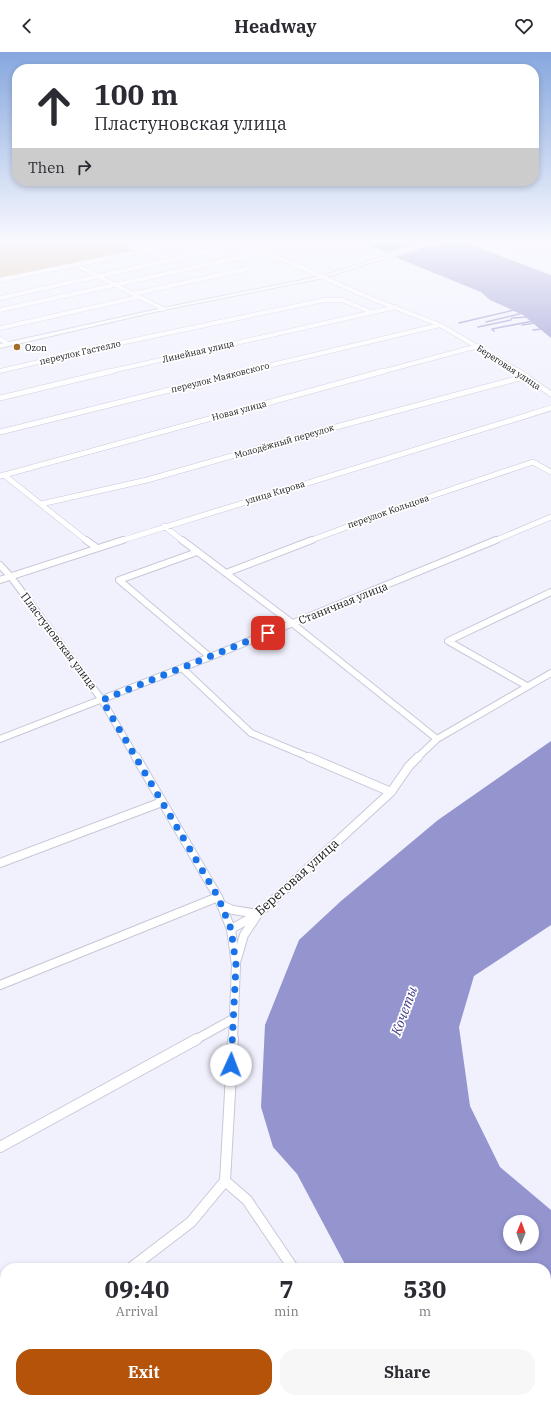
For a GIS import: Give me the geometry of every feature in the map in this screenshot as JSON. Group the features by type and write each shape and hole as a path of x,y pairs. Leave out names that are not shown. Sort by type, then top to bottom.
{"street":[{"path":"0,310 27,304"},
{"path":"0,328 107,304"},
{"path":"153,304 162,309"},
{"path":"0,346 187,304"},
{"name":"переулок Гастелло","path":"0,371 106,346 305,304"},
{"name":"переулок Гастелло","path":"352,304 371,312"},
{"name":"Береговая улица","path":"387,304 440,325 527,376 551,394"},
{"name":"Линейная улица","path":"0,398 102,373 396,307"},
{"name":"переулок Маяковского","path":"0,432 294,359 440,325"},
{"path":"0,339 8,344"},
{"name":"Новая улица","path":"2,476 478,346"},
{"name":"Молодёжный переулок","path":"41,504 146,480 306,435 527,376"},
{"name":"улица Кирова","path":"0,580 164,526 551,408"},
{"name":"переулок Кольцова","path":"226,573 390,510 533,462 551,472"},
{"path":"2,476 41,504 97,548"},
{"name":"Станичная улица","path":"0,739 210,657 551,517"},
{"path":"164,526 292,623 437,740"},
{"path":"197,552 119,580 210,657"},
{"name":"Пластуновская улица","path":"0,566 11,577 102,700 220,901 231,929"},
{"path":"527,686 448,641 551,592"},
{"path":"182,668 251,732 391,792"},
{"name":"Береговая улица","path":"231,929 258,914 391,792 409,766 437,740 551,673"},
{"path":"0,863 162,802"},
{"path":"0,985 220,901 233,910 258,914 246,929 240,941 236,965 225,1181 191,1222 138,1263"},
{"path":"231,929 236,965"},
{"path":"0,1147 233,1019"},
{"path":"225,1181 247,1200 291,1263"}],"water":[{"path":"499,304 551,304 551,338 523,315"},
{"name":"Кочеты","path":"551,741 551,925 474,976 459,1027 470,1106 500,1167 551,1210 551,1263 344,1263 297,1174 273,1147 261,1107 265,1025 299,940 341,901 438,820"}],"waterway":[{"path":"459,323 514,310"},
{"path":"486,322 523,313"},
{"path":"478,327 511,320 512,318 528,317"},
{"path":"494,331 492,329 533,321"},
{"path":"522,325 535,323"},
{"path":"533,330 542,329"}],"place":[{"name":"Ozon","path":"17,347"}],"route":[{"path":"231,1065 236,965 231,929 218,897 102,700 268,633"}]}
